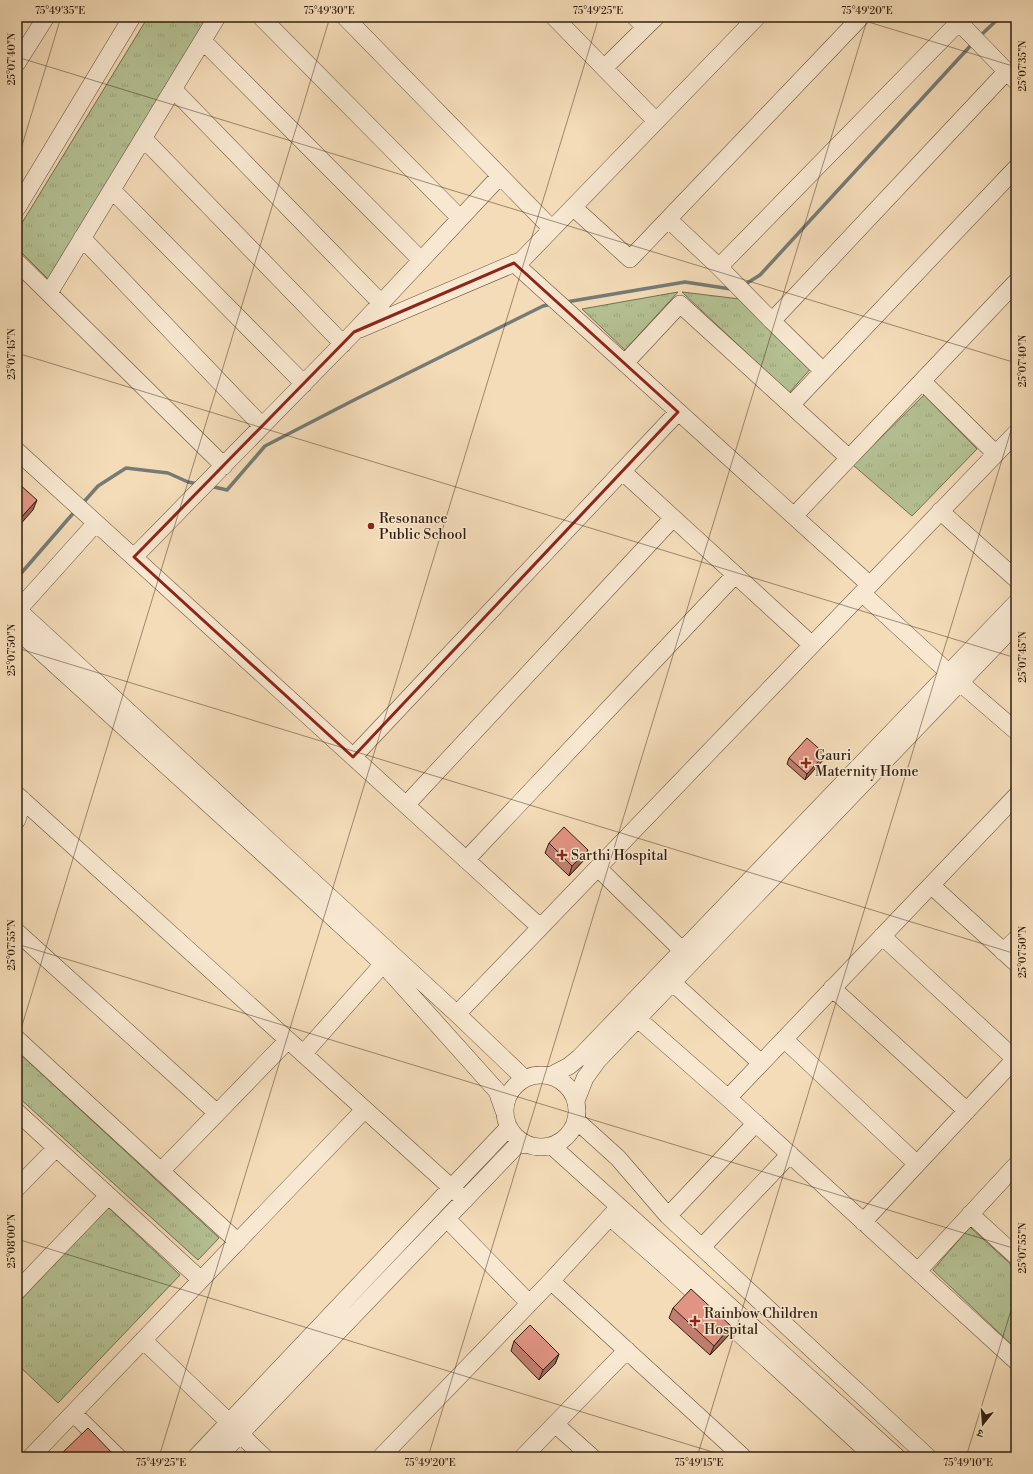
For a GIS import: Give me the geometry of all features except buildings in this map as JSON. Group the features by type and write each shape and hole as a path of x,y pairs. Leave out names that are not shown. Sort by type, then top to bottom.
{"street":[{"path":"17,63 46,17"},
{"path":"17,207 132,17"},
{"path":"49,293 217,17"},
{"path":"261,17 460,218"},
{"path":"345,17 552,229"},
{"path":"554,17 656,122"},
{"path":"349,338 522,260 757,17"},
{"path":"573,206 630,260 861,17"},
{"path":"718,267 956,19 1011,76 772,321"},
{"path":"604,68 645,20"},
{"path":"203,41 421,260"},
{"path":"173,89 381,303"},
{"path":"143,138 349,338"},
{"path":"791,405 1016,168"},
{"path":"134,557 349,338 500,176"},
{"path":"112,190 304,384"},
{"path":"668,219 823,371"},
{"path":"82,238 262,426"},
{"path":"17,262 224,466"},
{"path":"514,263 794,516 954,678 1016,731"},
{"path":"794,516 1016,282"},
{"path":"625,363 680,304 849,458"},
{"path":"922,381 996,454"},
{"path":"352,757 678,412"},
{"path":"457,1014 1016,433"},
{"path":"17,451 540,927"},
{"path":"622,471 812,645"},
{"path":"84,512 17,610 22,632 383,964 497,1092 504,1111 506,1125 513,1136 525,1145"},
{"path":"940,512 1016,579"},
{"path":"406,805 673,518"},
{"path":"466,860 735,575"},
{"path":"576,1101 590,1071 632,1013 954,678 1016,603"},
{"path":"954,678 1016,624"},
{"path":"22,632 457,1014 524,1078"},
{"path":"728,1098 1016,796"},
{"path":"17,820 20,797"},
{"path":"20,797 465,1200"},
{"path":"598,868 687,955"},
{"path":"931,886 1016,963"},
{"path":"17,932 217,1113"},
{"path":"863,1222 1016,1058 882,936"},
{"path":"1003,952 1016,938"},
{"path":"550,1076 569,1066 632,1013 672,982 687,955"},
{"path":"303,1054 383,964"},
{"path":"672,982 761,1063"},
{"path":"832,988 967,1111"},
{"path":"632,1013 756,1123 1016,1361"},
{"path":"17,1039 238,1242"},
{"path":"784,1039 917,1164"},
{"path":"161,1171 288,1040"},
{"path":"196,1457 235,1428 447,1219 519,1143 537,1148 545,1148 557,1144 568,1136 576,1120 577,1108 576,1101 570,1090 561,1081 550,1076 537,1075 524,1078 514,1086 506,1098 504,1111"},
{"path":"31,1457 364,1110"},
{"path":"17,1112 201,1280"},
{"path":"576,1120 618,1158 668,1216 928,1457"},
{"path":"668,1216 756,1123"},
{"path":"218,1457 235,1428 508,1128"},
{"path":"552,1146 675,1274 874,1457"},
{"path":"17,1188 56,1148"},
{"path":"702,1247 790,1154"},
{"path":"918,1271 1016,1165"},
{"path":"17,1290 108,1196"},
{"path":"381,1457 551,1281 615,1212"},
{"path":"615,1212 897,1457"},
{"path":"970,1214 1016,1256"},
{"path":"447,1219 529,1303"},
{"path":"551,1281 743,1457"},
{"path":"143,1340 264,1457"},
{"path":"523,1457 626,1350"},
{"path":"73,1413 118,1457"},
{"path":"555,1424 592,1457"}],"highlighted area":[{"path":"514,263 678,412 353,757 134,557 354,332"}],"green space":[{"path":"148,17 208,17 48,279 17,248 17,231"},
{"path":"678,292 625,350 582,309"},
{"path":"682,292 740,299 813,366 789,393"},
{"path":"924,395 977,449 912,516 853,465"},
{"path":"17,1051 219,1238 198,1260 17,1096"},
{"path":"108,1207 180,1275 58,1403 17,1364 17,1304"},
{"path":"970,1227 1016,1269 1016,1349 933,1270"}],"waterway":[{"path":"979,37 1000,17"},
{"path":"744,285 760,275 973,43"},
{"path":"566,302 685,282 731,289"},
{"path":"210,486 227,490 265,446 543,306 552,304"},
{"path":"82,504 98,486 126,468 168,473 188,482 198,484"},
{"path":"17,578 76,510"}],"place":[{"name":"Resonance Public School","path":"371,526"},
{"name":"Gauri Maternity Home","path":"806,763"},
{"name":"Sarthi Hospital","path":"562,855"},
{"name":"Rainbow Children Hospital","path":"695,1321"}]}
